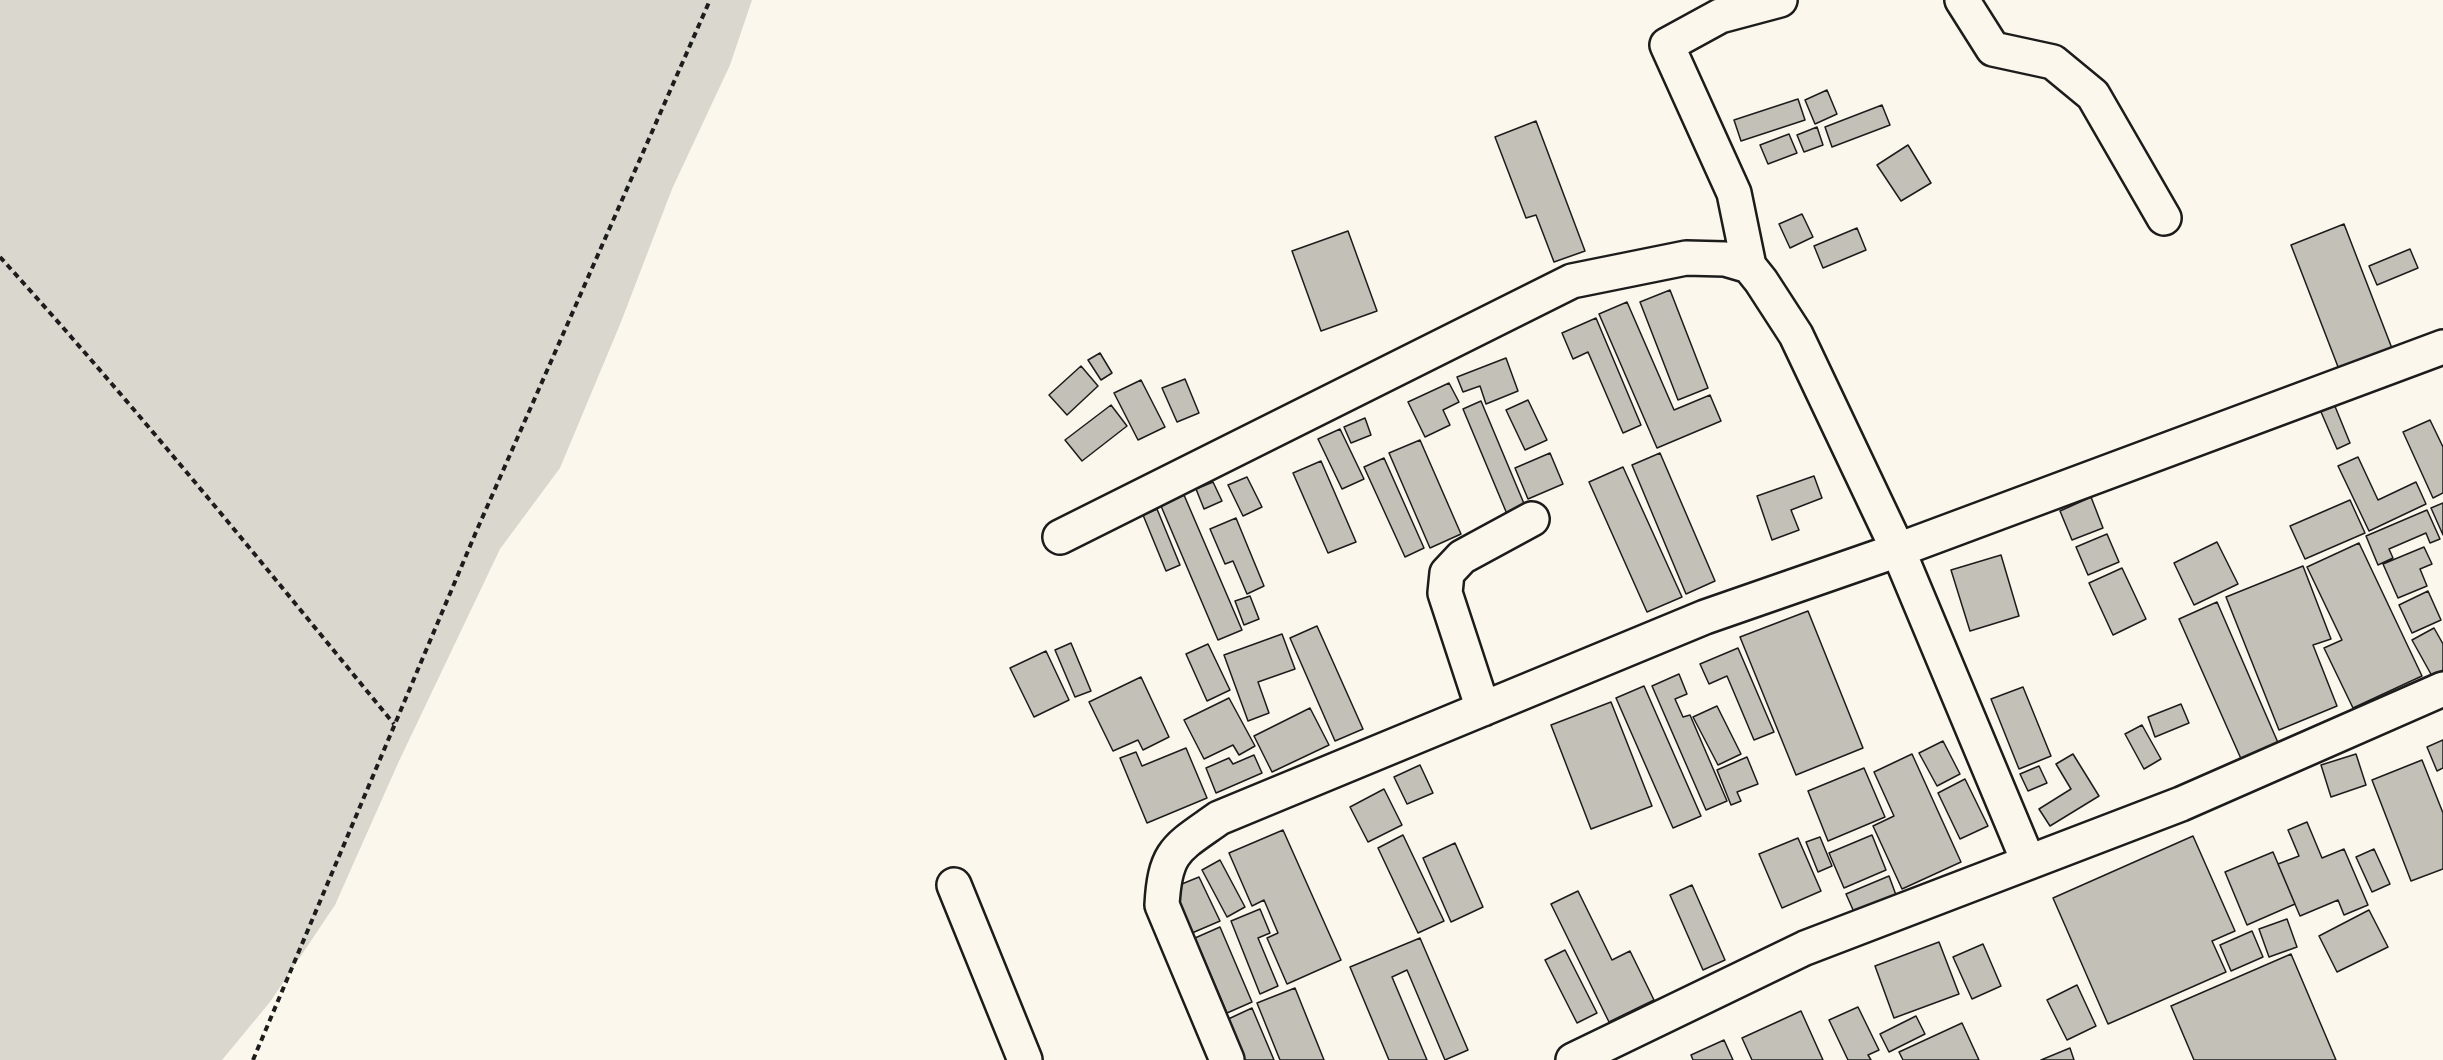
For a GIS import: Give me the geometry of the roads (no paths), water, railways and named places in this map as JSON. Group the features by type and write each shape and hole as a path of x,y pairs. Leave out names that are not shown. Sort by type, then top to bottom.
{"street":[{"path":"1780,0 1720,16 1667,45 1734,193 1749,266 1796,335 1898,550 2028,861"},
{"path":"1962,0 1993,49 2054,63 2093,95 2164,218"},
{"path":"1060,537 1572,281 1686,258 1725,259 1749,266"},
{"path":"1227,1060 1162,905 1164,878 1172,855 1219,818 1705,617 1898,550 2443,347"},
{"path":"1483,709 1445,593 1447,573 1462,557 1532,519"},
{"path":"1585,1058 1805,948 2181,804 2443,690"},
{"path":"954,885 1025,1060"}]}
